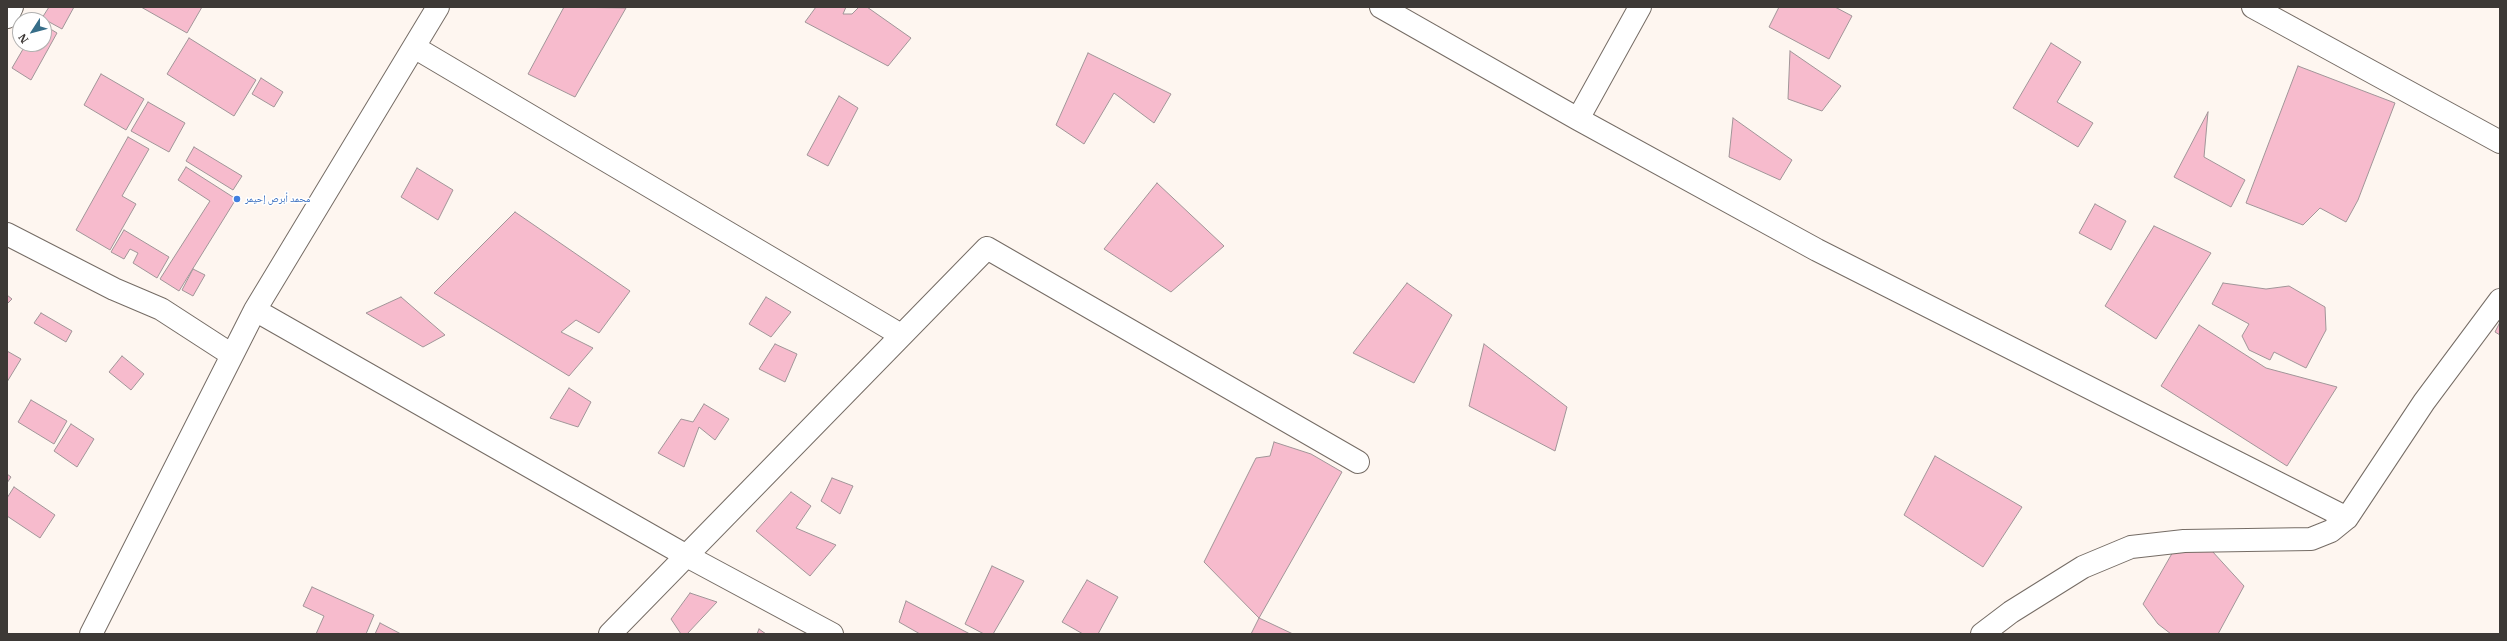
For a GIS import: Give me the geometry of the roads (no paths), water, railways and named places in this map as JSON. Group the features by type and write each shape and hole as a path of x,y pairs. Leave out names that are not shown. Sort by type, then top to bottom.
{"street":[{"path":"7,17 12,7"},
{"path":"91,634 255,310 438,7"},
{"path":"1382,7 1578,119 1817,250 2347,518"},
{"path":"1578,119 1640,7"},
{"path":"2253,7 2500,142"},
{"path":"414,47 901,335"},
{"path":"7,234 114,289 161,309 232,355"},
{"path":"610,634 685,555 987,248 1358,462"},
{"path":"1982,634 2011,612 2084,567 2131,547 2184,541 2311,539 2331,531 2347,518 2424,402 2500,300"},
{"path":"255,310 685,555 832,634"}],"place":[{"name":"محمد أبرص إحيمر","path":"237,199"}]}
